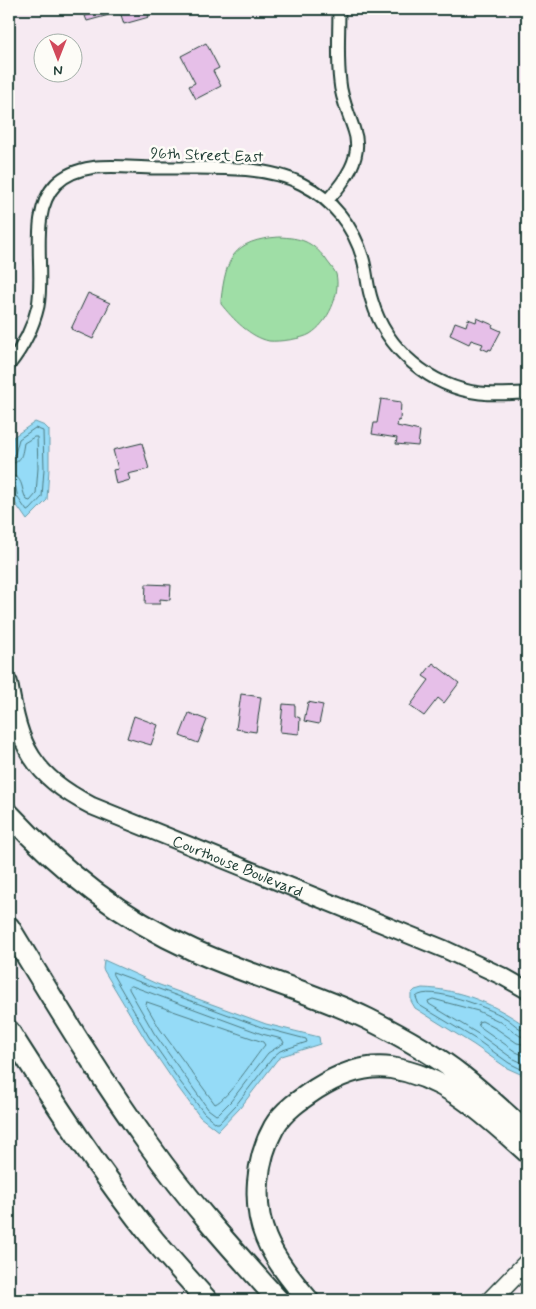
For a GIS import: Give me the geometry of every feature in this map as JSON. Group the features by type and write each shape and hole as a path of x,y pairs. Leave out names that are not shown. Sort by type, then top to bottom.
{"highway":[{"path":"9,814 70,875 146,927 193,950 368,1019 417,1046 460,1075 527,1133"},
{"path":"9,927 72,1032 149,1146 194,1204 278,1300"},
{"path":"9,1031 103,1171 154,1240 207,1300"},
{"path":"308,1300 278,1260 266,1238 260,1216 258,1185 263,1152 274,1126 298,1101 331,1080 360,1069 389,1068 437,1082 459,1095 527,1152"}],"main road":[{"path":"491,1300 527,1263"}],"street":[{"path":"327,201 344,182 349,172 356,142 356,132 340,83 339,9"},
{"name":"96th Street East","path":"9,365 26,342 34,323 38,304 42,212 47,196 66,176 91,167 259,171 279,175 301,183 327,201 344,220 356,240 363,259 368,288 376,313 388,336 402,354 442,382 466,390 491,394 527,393"},
{"name":"Courthouse Boulevard","path":"9,683 19,729 28,752 53,783 69,794 92,806 444,949 527,990"}],"green space":[{"path":"279,237 294,238 315,248 335,272 337,290 332,307 322,323 310,334 290,340 269,341 255,336 242,327 221,304 221,300 229,262 235,254 251,242"}],"water":[{"path":"35,422 49,430 47,500 27,520 13,500 9,468 13,437"},
{"path":"104,960 157,984 266,1024 319,1037 320,1044 282,1056 277,1060 240,1108 218,1131 200,1117 145,1039 103,969"},
{"path":"422,988 451,991 478,1000 503,1012 527,1027 527,1077 507,1068 415,1008 411,1001 411,994 415,990"}],"building":[{"path":"97,9 146,9 149,17 124,24 120,12 87,21 85,16 98,12"},
{"path":"206,43 219,68 213,71 221,86 196,99 189,86 195,83 181,56"},
{"path":"88,293 110,303 93,339 71,329"},
{"path":"477,318 501,331 491,350 489,349 488,351 481,348 483,344 471,340 469,344 450,335 455,322 466,326 468,319 476,322"},
{"path":"381,399 401,402 400,421 398,420 397,426 420,431 418,446 396,444 397,438 372,434 374,423 377,423"},
{"path":"142,443 149,469 128,474 130,480 116,484 113,470 118,469 113,450"},
{"path":"146,584 171,585 170,600 160,599 160,604 145,604"},
{"path":"433,663 459,683 444,703 438,698 424,716 410,706 429,680 423,676"},
{"path":"241,694 261,697 256,732 236,729"},
{"path":"308,702 323,705 319,724 304,721"},
{"path":"283,704 295,705 295,716 300,718 299,734 280,732"},
{"path":"189,713 207,720 198,743 180,736"},
{"path":"134,716 158,725 151,745 127,738"}]}
